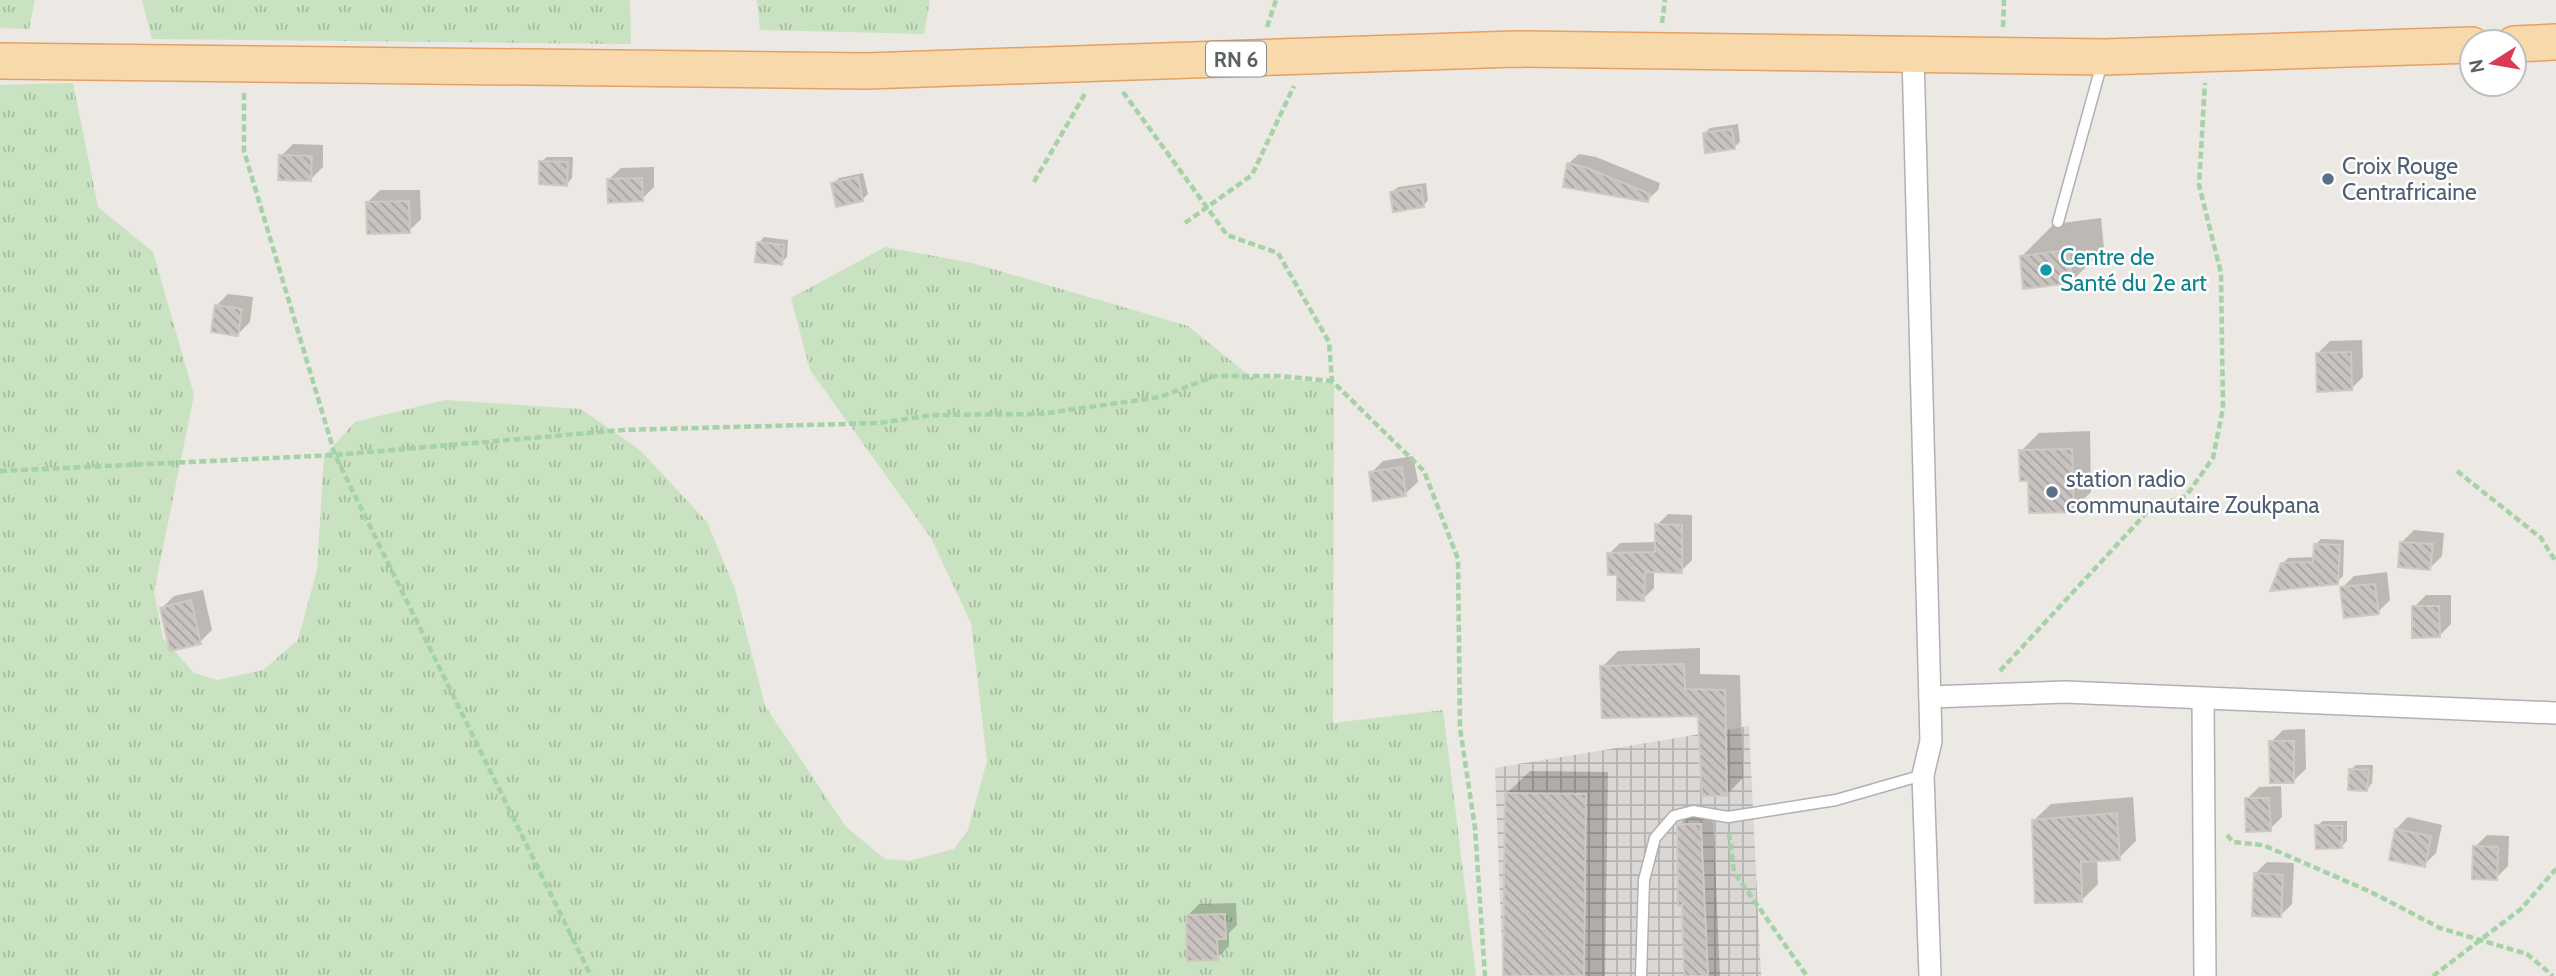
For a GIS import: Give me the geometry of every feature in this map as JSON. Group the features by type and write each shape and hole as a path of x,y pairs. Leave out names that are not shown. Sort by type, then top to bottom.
{"main road":[{"path":"2528,43 2556,42"},
{"name":"RN 6","path":"0,61 866,71 1515,49 2104,57 2458,45"}],"street":[{"path":"1913,55 1931,741 1923,775 1930,976"},
{"path":"1930,697 2065,692 2556,713"},
{"path":"2203,699 2205,976"}],"lane":[{"path":"2057,222 2104,57"},
{"path":"1641,976 1644,880 1655,838 1674,816 1693,811 1728,817 1836,800 1923,775"}],"path":[{"path":"1975,697 2151,508 2186,496 2213,458 2222,408 2221,273 2199,185 2207,54"},
{"path":"1185,223 1252,175 1309,57"},
{"path":"1034,182 1103,63 1205,209 1227,235 1278,253 1329,342 1332,381"},
{"path":"244,64 244,151 335,455 591,976"},
{"path":"0,471 335,455 623,430 880,423 932,415 1041,414 1160,397 1215,376 1280,376 1332,381 1424,471 1458,559 1460,728 1475,828 1485,976"},
{"path":"2457,471 2541,538 2556,562"},
{"path":"2204,800 2218,825 2233,842 2263,845 2371,892 2440,928 2528,954 2553,976"},
{"path":"1728,817 1734,872 1807,976"},
{"path":"2433,976 2521,909 2556,869"}],"shaded area":[{"path":"1749,726 1761,976 1503,976 1495,768"}],"green space":[{"path":"0,0 35,0 29,29 0,28"},
{"path":"142,0 630,0 631,44 152,39"},
{"path":"757,0 930,0 924,34 760,30"},
{"path":"73,83 98,207 153,252 194,395 154,592 163,638 194,673 217,680 263,670 298,640 317,570 324,456 355,422 445,400 581,409 640,450 707,522 735,589 765,706 846,827 885,859 909,861 954,849 968,830 987,761 971,623 931,538 810,370 791,298 885,247 972,263 1188,326 1251,377 1334,383 1333,723 1443,710 1476,976 0,976 0,85"}],"building":[{"path":"1732,129 1735,149 1705,153 1703,133"},
{"path":"279,155 312,156 311,181 278,180"},
{"path":"539,161 568,162 567,186 539,184"},
{"path":"1567,163 1585,167 1650,194 1648,202 1563,187"},
{"path":"858,177 863,201 836,207 831,183"},
{"path":"642,178 643,201 608,203 607,179"},
{"path":"1421,187 1424,207 1393,212 1390,192"},
{"path":"409,201 410,233 367,234 366,202"},
{"path":"757,242 784,245 782,265 755,262"},
{"name":"Centre de Santé du 2e art","path":"2068,250 2072,283 2023,289 2020,256"},
{"path":"215,305 242,309 238,336 211,332"},
{"path":"2351,352 2352,390 2317,392 2316,353"},
{"path":"2072,449 2074,512 2029,513 2028,481 2020,481 2019,450"},
{"path":"1402,467 1406,496 1373,501 1369,472"},
{"path":"1655,524 1682,525 1682,573 1645,572 1644,601 1617,600 1617,575 1608,575 1607,553 1655,552"},
{"path":"2400,542 2433,544 2430,570 2398,567"},
{"path":"2314,544 2340,545 2338,584 2270,591 2281,563 2313,562"},
{"path":"2375,584 2379,614 2344,618 2340,587"},
{"path":"191,600 201,644 170,651 160,608"},
{"path":"2412,606 2439,606 2440,637 2412,638"},
{"path":"1684,664 1685,689 1725,690 1727,796 1702,796 1698,716 1602,718 1600,666"},
{"path":"2269,741 2294,741 2294,783 2270,783"},
{"path":"2349,769 2369,770 2367,791 2348,790"},
{"path":"1505,793 1586,794 1584,976 1503,976"},
{"path":"2245,798 2269,798 2271,831 2246,832"},
{"path":"2117,813 2120,860 2081,862 2082,902 2035,903 2032,820"},
{"path":"1677,824 1701,824 1708,976 1684,976 1682,905 1678,906"},
{"path":"2315,825 2342,826 2342,848 2316,849"},
{"path":"2395,829 2431,836 2425,867 2389,860"},
{"path":"2473,846 2498,847 2497,880 2472,879"},
{"path":"2254,873 2283,875 2281,917 2252,916"},
{"path":"1225,914 1226,939 1217,939 1218,960 1187,961 1186,915"}],"place":[{"name":"Croix Rouge Centrafricaine","path":"2328,179"},
{"name":"Centre de Santé du 2e art","path":"2046,270"},
{"name":"station radio communautaire Zoukpana","path":"2052,492"}]}
